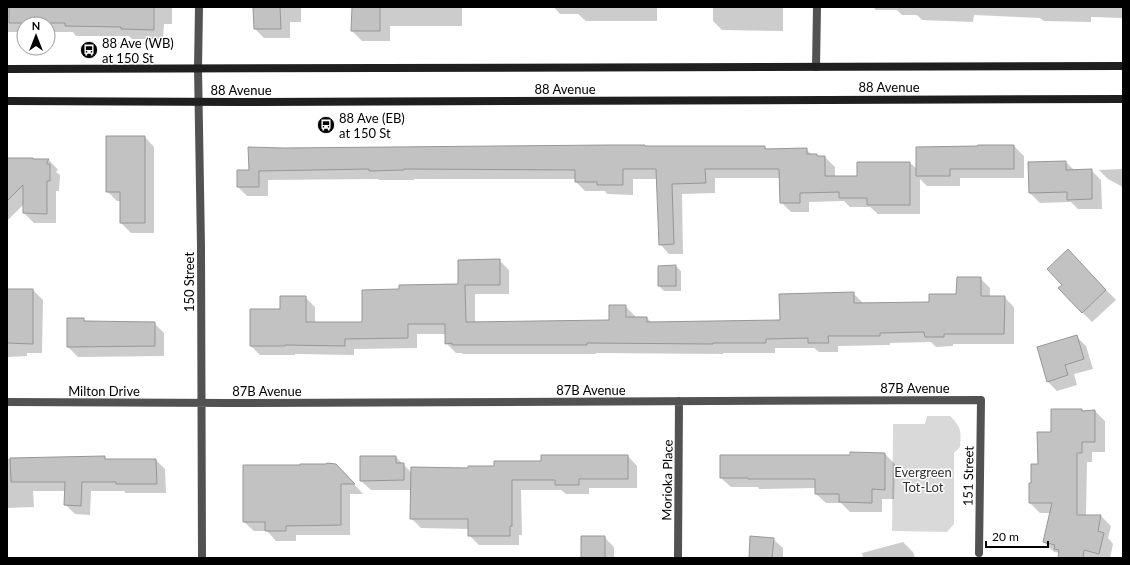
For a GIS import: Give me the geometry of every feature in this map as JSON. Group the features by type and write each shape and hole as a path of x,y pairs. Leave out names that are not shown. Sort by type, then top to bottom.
{"main road":[{"name":"88 Avenue","path":"7,69 1123,66"},
{"name":"88 Avenue","path":"7,101 199,102 1123,99"}],"street":[{"name":"150 Street","path":"199,7 198,68 201,247 202,558"},
{"path":"816,7 816,67"},
{"name":"87B Avenue","path":"201,403 981,400"},
{"name":"151 Street","path":"979,553 981,400"},
{"name":"Morioka Place","path":"678,558 679,401"},
{"name":"Milton Drive","path":"7,402 201,403"}],"green space":[{"name":"Evergreen Tot-Lot","path":"927,416 950,416 960,430 960,447 954,453 954,524 947,532 892,531 893,424 925,424"}],"building":[{"path":"9,7 154,7 154,30 121,29 121,27 65,26 65,23 56,23 56,16 16,16 16,23 9,23"},
{"path":"253,7 280,7 281,29 254,29"},
{"path":"352,7 380,7 380,31 351,31"},
{"path":"106,136 145,136 145,223 120,223 120,192 106,192"},
{"path":"645,145 765,146 765,149 807,148 807,154 825,156 825,176 857,176 857,162 910,162 910,205 867,205 867,198 839,198 839,192 800,193 800,203 780,203 779,169 705,169 706,183 672,184 674,244 659,245 656,169 623,169 623,185 597,185 597,182 575,182 575,170 404,169 369,171 369,169 259,171 259,187 237,187 237,170 249,170 248,147"},
{"path":"1014,145 1014,169 950,169 950,176 916,176 916,147"},
{"path":"7,158 49,159 47,162 47,164 50,164 50,181 47,181 47,214 23,213 23,185 7,201"},
{"path":"1066,161 1066,170 1092,169 1092,199 1067,200 1067,192 1029,193 1028,162"},
{"path":"1068,249 1106,290 1082,313 1058,288 1062,285 1047,269"},
{"path":"500,259 500,285 465,285 466,322 609,320 609,305 626,305 626,317 647,317 647,322 780,320 779,294 854,292 854,303 929,302 929,294 956,294 957,277 981,277 981,296 1005,296 1004,334 944,334 944,337 925,337 924,332 880,333 880,336 828,336 829,343 808,343 808,338 766,339 766,343 452,345 452,343 445,344 445,324 408,324 408,338 345,339 345,346 250,346 250,309 280,309 280,296 306,296 306,322 362,322 362,290 399,289 399,285 458,284 458,260"},
{"path":"676,265 676,286 658,286 658,266"},
{"path":"7,289 33,289 33,344 7,343"},
{"path":"67,318 84,318 84,321 155,322 155,346 67,347"},
{"path":"1077,335 1084,359 1065,365 1068,375 1047,382 1037,347"},
{"path":"1051,409 1082,409 1082,411 1095,410 1095,442 1082,442 1082,453 1077,453 1077,515 1101,515 1098,531 1104,533 1099,554 1084,550 1083,558 1058,558 1059,550 1054,549 1055,545 1043,542 1052,503 1029,503 1031,464 1038,464 1037,432 1051,432"},
{"path":"850,452 885,453 885,490 872,489 872,503 839,502 839,494 815,494 815,479 720,478 720,455 850,455"},
{"path":"541,455 628,455 628,479 579,479 579,485 555,485 555,480 512,480 512,526 510,526 510,536 468,536 468,519 410,519 411,467 468,468 468,466 494,466 494,461 541,461"},
{"path":"105,456 105,459 156,459 157,484 82,482 81,506 64,505 65,482 11,482 10,458"},
{"path":"360,456 396,456 396,463 404,463 404,480 360,481"},
{"path":"327,463 336,464 355,484 341,484 341,525 286,526 286,531 265,531 265,522 243,522 243,465 300,465"},
{"path":"581,536 605,536 605,558 581,558"},
{"path":"750,536 774,538 772,558 749,558"}],"place":[{"name":"88 Ave (WB) at 150 St","path":"89,50"},
{"name":"88 Ave (EB) at 150 St","path":"326,125"}]}
